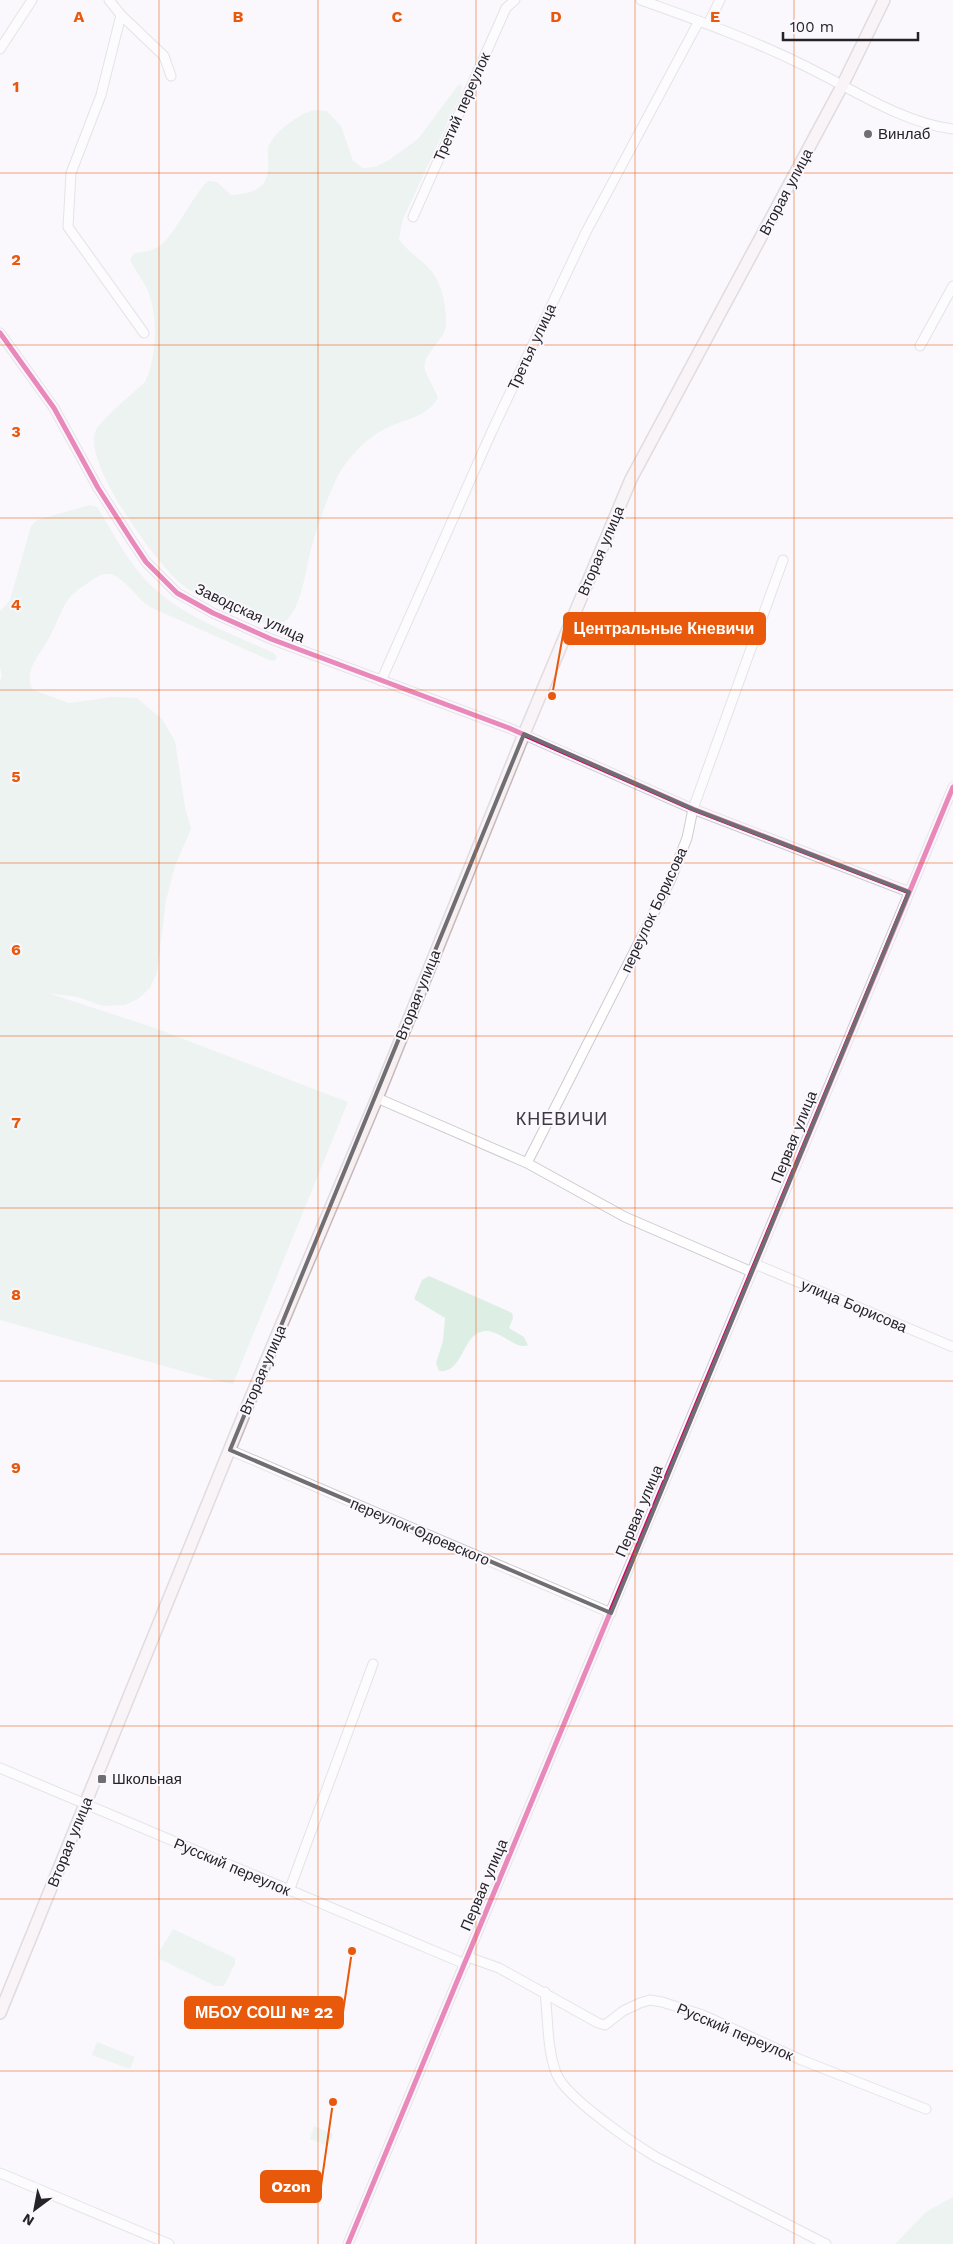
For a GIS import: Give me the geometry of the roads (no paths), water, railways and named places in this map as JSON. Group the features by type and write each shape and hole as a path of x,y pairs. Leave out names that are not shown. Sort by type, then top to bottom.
{"main road":[{"name":"Вторая улица","path":"0,2013 524,734 631,479 842,86 884,0"}],"street":[{"path":"0,49 32,0"},
{"path":"109,0 164,56 171,76"},
{"name":"Третий переулок","path":"412,217 506,8 515,0"},
{"path":"641,0 769,49 842,86 923,123 953,129"},
{"name":"Третья улица","path":"381,681 492,431 586,232 704,23 720,0"},
{"path":"121,14 101,95 71,173 68,227 144,333"},
{"path":"920,346 953,286"},
{"name":"Заводская улица","path":"0,333 54,408 98,488 132,542 146,562 177,592 213,613 271,639 524,734 693,809 909,892"},
{"name":"переулок Борисова","path":"527,1163 671,880 687,838 693,809 783,560"},
{"name":"Первая улица","path":"348,2244 953,787"},
{"path":"376,1098 527,1163 625,1217 753,1268"},
{"name":"улица Борисова","path":"753,1268 953,1348"},
{"name":"переулок Одоевского","path":"230,1450 610,1613"},
{"path":"289,1891 374,1664"},
{"name":"Русский переулок","path":"0,1768 289,1891 466,1960 499,1968 605,2025 623,2011 640,2003 650,2000 662,2002 703,2016 799,2059 926,2109"},
{"path":"545,1992 553,2064 558,2077 568,2091 636,2145 656,2157 826,2244"},
{"path":"0,2173 169,2244"}],"place":[{"name":"Винлаб","path":"868,134"},
{"name":"Центральные Кневичи","path":"552,696"},
{"name":"Школьная","path":"102,1779"},
{"name":"МБОУ СОШ № 22","path":"352,1951"},
{"name":"Ozon","path":"333,2102"}],"district":[{"name":"КНЕВИЧИ","path":"562,1119"}]}
